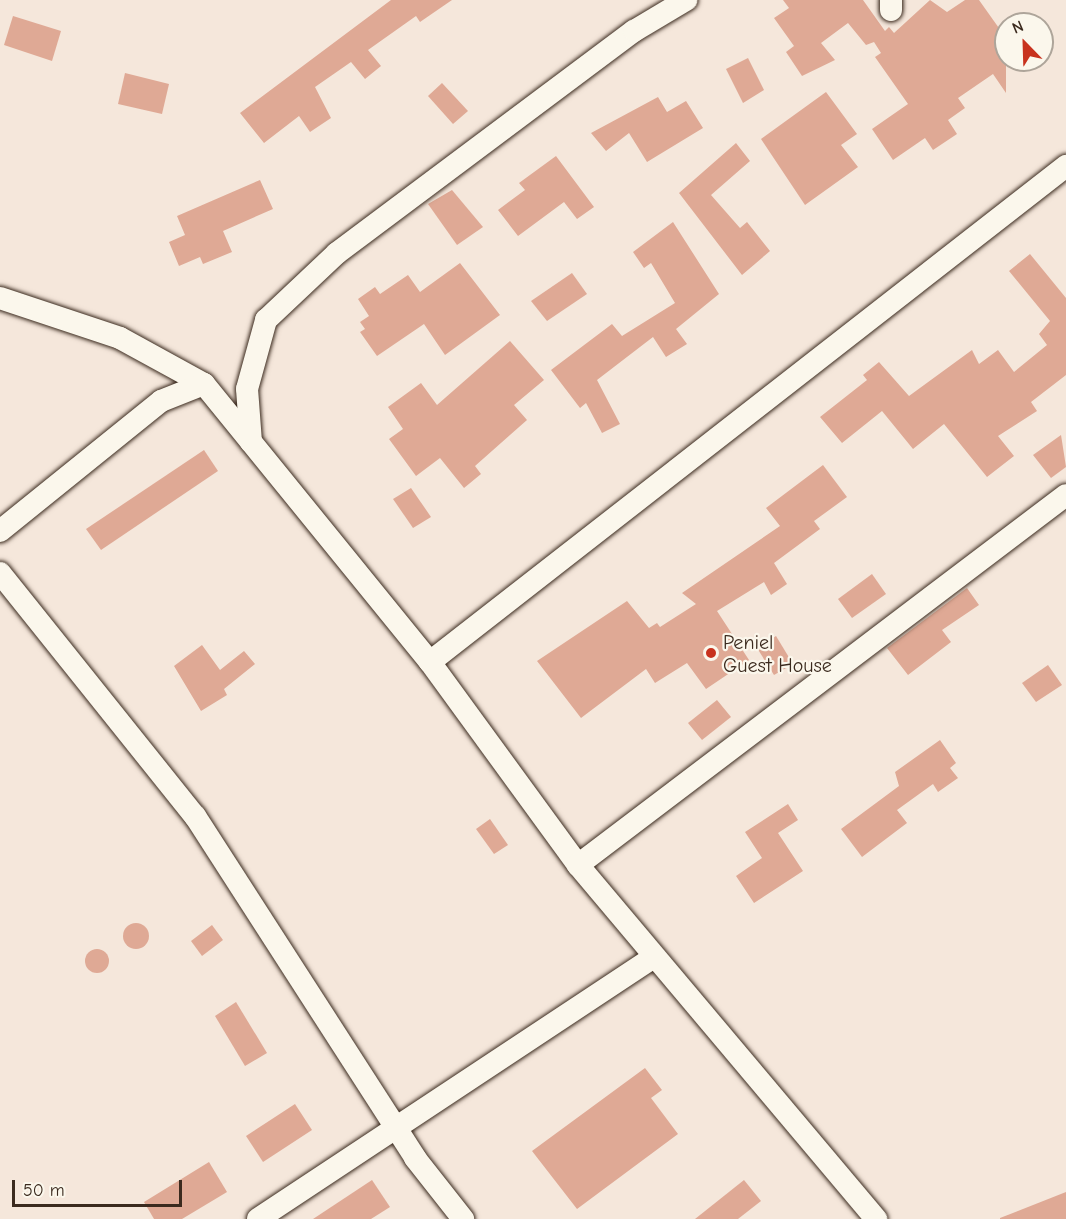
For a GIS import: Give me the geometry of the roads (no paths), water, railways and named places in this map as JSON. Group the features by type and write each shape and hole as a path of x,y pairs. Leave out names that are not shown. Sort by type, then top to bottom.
{"street":[{"path":"251,442 247,389 266,320 337,253 634,31 686,0"},
{"path":"430,662 1066,166"},
{"path":"0,298 120,338 204,384 430,662 578,865 876,1219"},
{"path":"0,531 161,400 204,384"},
{"path":"578,865 1066,495"},
{"path":"0,573 195,816 397,1124 415,1158 463,1219"},
{"path":"258,1219 397,1124 654,957"}],"place":[{"name":"Peniel Guest House","path":"711,653"}]}
